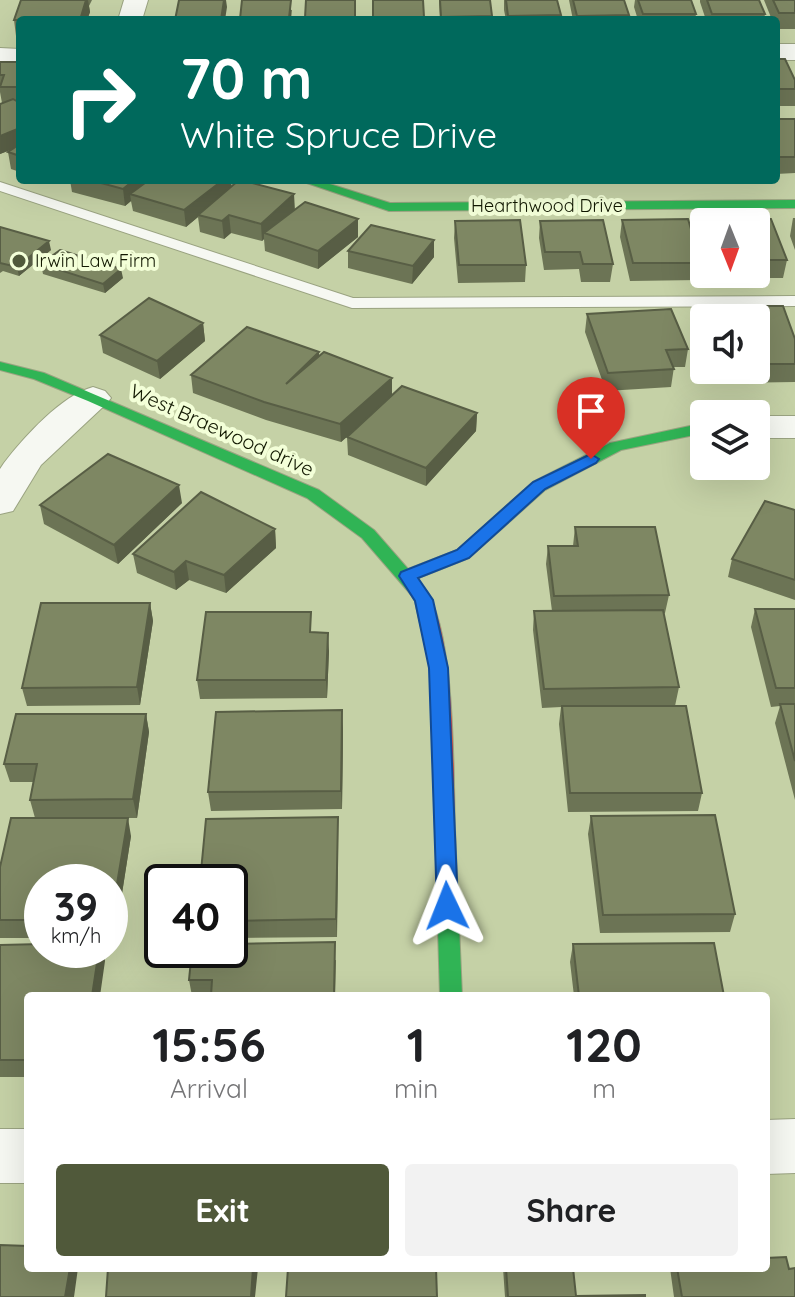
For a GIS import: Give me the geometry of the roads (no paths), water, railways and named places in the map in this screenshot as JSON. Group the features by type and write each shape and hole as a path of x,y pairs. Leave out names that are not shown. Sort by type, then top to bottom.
{"street":[{"name":"Hearthwood Drive","path":"317,184 389,207 795,204"},
{"name":"West Braewood drive","path":"0,366 39,376 93,398 313,494 368,534 407,576 424,600 439,668 451,992"},
{"path":"0,502 20,466 47,436 93,398"},
{"path":"770,427 795,427"},
{"path":"407,576 463,554 539,486 616,446 690,431"},
{"path":"770,1147 795,1146"},
{"path":"0,1156 24,1156"}],"lane":[{"path":"0,186 352,303 795,301"}],"place":[{"name":"Irwin Law Firm","path":"19,261"}]}
